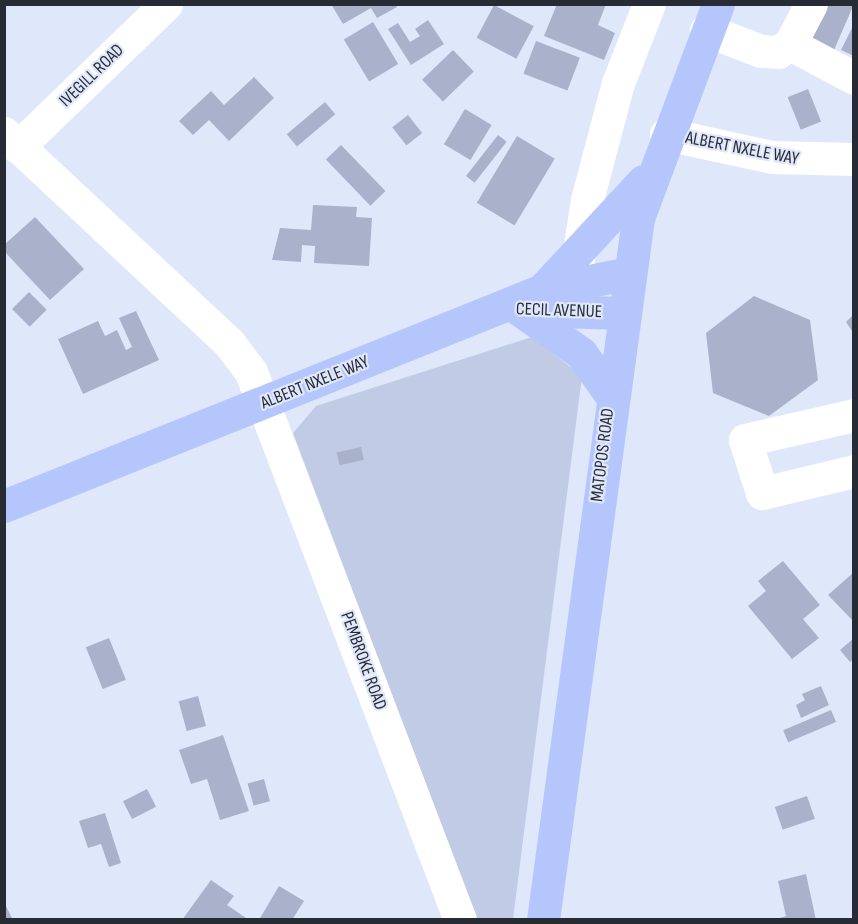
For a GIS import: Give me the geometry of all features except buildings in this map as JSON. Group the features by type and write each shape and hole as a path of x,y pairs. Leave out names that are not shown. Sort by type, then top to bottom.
{"main road":[{"name":"MATOPOS ROAD","path":"543,920 621,313 654,168 712,17"},
{"path":"575,284 654,168"},
{"path":"519,303 575,284 629,273"},
{"name":"CECIL AVENUE","path":"519,303 575,284 621,313"},
{"path":"519,303 581,353 611,395"},
{"name":"ALBERT NXELE WAY","path":"4,506 519,303"}],"street":[{"name":"IVEGILL ROAD","path":"11,140 166,4"},
{"path":"575,284 586,200 618,83 649,4"},
{"path":"712,17 761,51 778,52 790,44 811,4"},
{"path":"790,44 854,78"},
{"name":"ALBERT NXELE WAY","path":"666,134 772,157 854,159"},
{"name":"PEMBROKE ROAD","path":"11,140 230,344 267,403 460,920"},
{"path":"854,415 745,440 762,493 854,471"}],"shaded area":[{"path":"532,337 582,376 513,919 477,919 293,433 316,406"}]}
